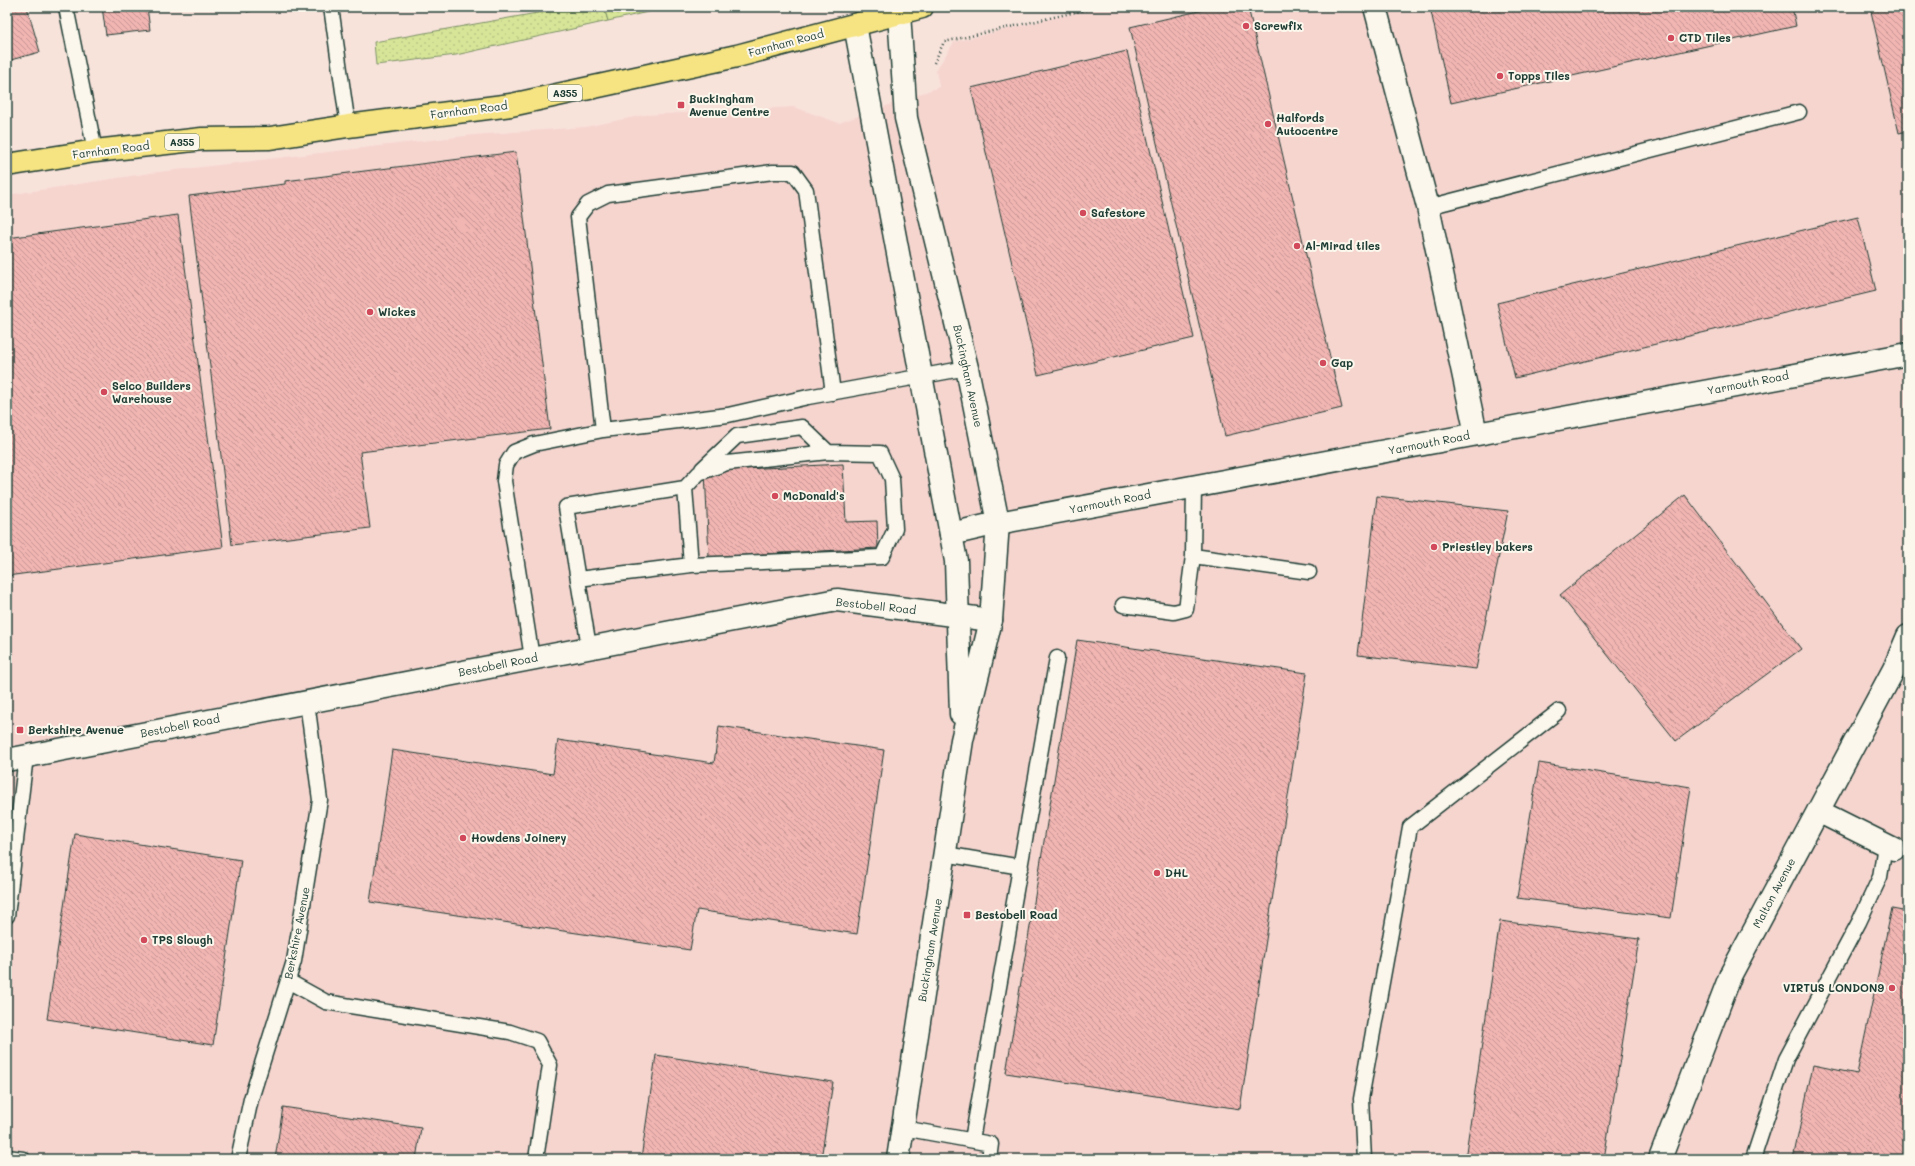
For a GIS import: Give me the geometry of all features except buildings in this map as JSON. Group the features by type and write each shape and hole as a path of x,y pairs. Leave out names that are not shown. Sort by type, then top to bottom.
{"main road":[{"name":"Farnham Road","path":"7,165 95,151 202,139 270,138 348,126 511,105 737,56 922,7"}],"street":[{"path":"1375,7 1428,207 1476,434"},
{"name":"Buckingham Avenue","path":"898,1159 962,740 991,620 998,523 967,368 906,118 899,13"},
{"name":"Buckingham Avenue","path":"855,25 920,378 956,561 962,740"},
{"name":"Yarmouth Road","path":"951,534 998,523 1194,486 1908,354"},
{"name":"Bestobell Road","path":"17,758 837,600 991,620"},
{"name":"Malton Avenue","path":"1660,1159 1731,974 1894,669 1908,636"},
{"path":"1818,810 1890,847"}],"lane":[{"path":"66,7 95,151"},
{"path":"331,7 348,126"},
{"path":"1428,207 1799,112"},
{"path":"603,430 578,217 588,204 608,194 773,172 793,172 806,190 833,393"},
{"path":"532,658 504,481 506,465 514,452 534,444 603,430 728,415 833,393 920,378 967,368"},
{"path":"589,648 566,507 685,488 699,472 737,436 802,428 828,452"},
{"path":"578,579 691,564 882,557 895,529 892,479 880,453 828,452 727,463 699,472"},
{"path":"1123,606 1174,612 1186,609 1193,556 1194,486"},
{"path":"685,488 691,564"},
{"path":"1193,556 1309,572"},
{"path":"972,1140 1057,658"},
{"name":"Berkshire Avenue","path":"238,1159 251,1099 294,961 320,800 307,702"},
{"path":"1364,1159 1361,1099 1410,827 1559,712"},
{"path":"7,916 17,758"},
{"path":"1753,1159 1786,1059 1859,922 1880,877 1890,847"},
{"path":"945,854 1021,867"},
{"path":"288,981 326,1002 510,1032 537,1041 550,1065 536,1159"},
{"path":"903,1128 991,1144 989,1159"},
{"path":"7,1157 23,1159"}],"path":[{"path":"931,68 944,42 1098,7"}],"shaded area":[{"path":"1100,7 1908,7 1908,1159 7,1159 7,195 150,173 473,135 585,127 644,115 794,107 839,123 939,87 936,70 954,42"}],"green space":[{"path":"571,7 604,7 608,21 456,55 376,65 374,42"},
{"path":"604,7 670,7 608,21"}],"place":[{"name":"Screwfix","path":"1246,26"},
{"name":"CTD Tiles","path":"1671,38"},
{"name":"Topps Tiles","path":"1500,76"},
{"name":"Buckingham Avenue Centre","path":"681,105"},
{"name":"Halfords Autocentre","path":"1268,124"},
{"name":"Safestore","path":"1083,213"},
{"name":"Al-Mirad tiles","path":"1297,246"},
{"name":"Wickes","path":"370,312"},
{"name":"Gap","path":"1323,363"},
{"name":"Selco Builders Warehouse","path":"104,392"},
{"name":"McDonald's","path":"775,496"},
{"name":"Priestley bakers","path":"1434,547"},
{"name":"Berkshire Avenue","path":"20,730"},
{"name":"Howdens Joinery","path":"463,838"},
{"name":"DHL","path":"1157,873"},
{"name":"Bestobell Road","path":"967,915"},
{"name":"TPS Slough","path":"144,940"},
{"name":"VIRTUS LONDON9","path":"1892,988"}]}
